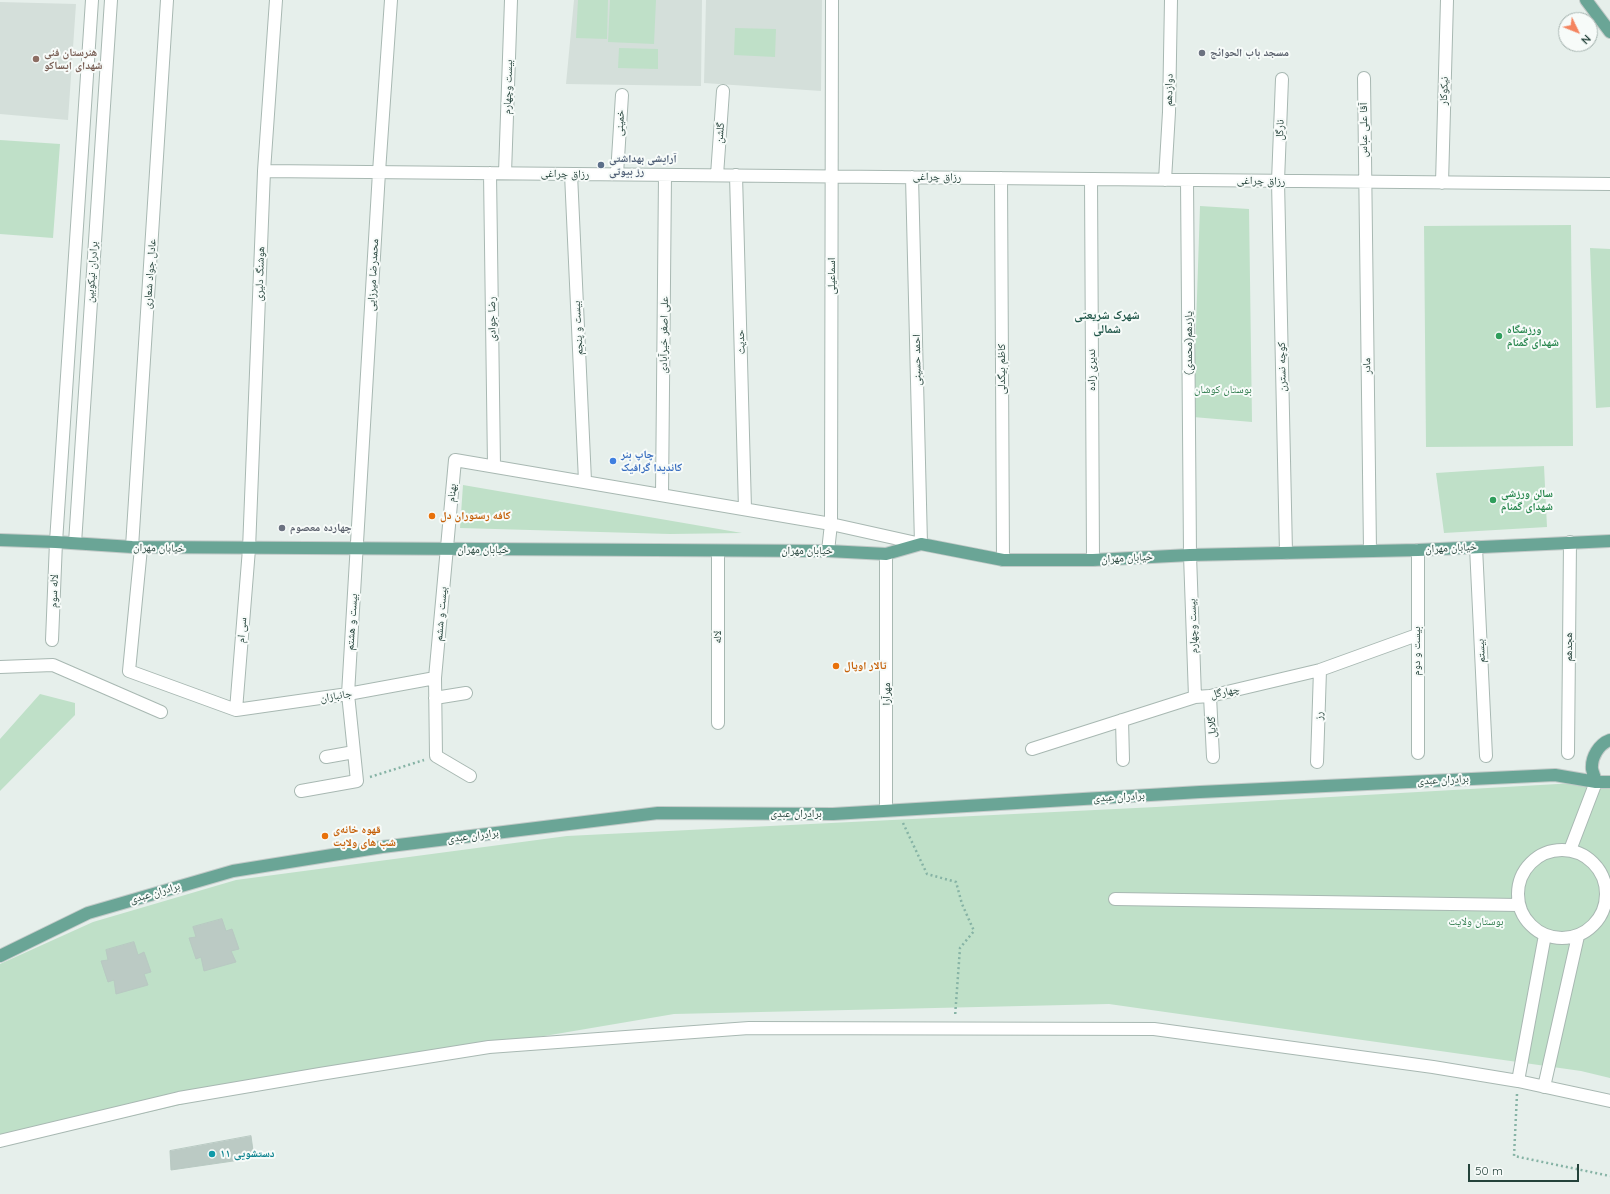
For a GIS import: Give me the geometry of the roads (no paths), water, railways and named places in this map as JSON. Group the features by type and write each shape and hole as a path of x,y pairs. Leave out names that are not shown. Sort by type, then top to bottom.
{"main road":[{"path":"1586,0 1610,32"},
{"name":"خیابان مهران","path":"0,540 137,547 249,549 828,551 886,554 921,544 1003,560 1093,560 1190,555 1418,550 1610,541"},
{"path":"1596,782 1592,768 1595,754 1604,742 1610,740"},
{"name":"برادران عبدی","path":"0,956 88,913 233,871 382,847 658,813 833,814 1192,793 1555,775 1596,782 1610,782"}],"street":[{"name":"برادران نیکوبین","path":"56,542 92,0"},
{"name":"برادران نیکوبین","path":"75,543 111,0"},
{"name":"عادل جواد شعاری","path":"167,0 129,671 236,710"},
{"name":"هوشنگ دلیری","path":"249,549 264,171 276,0"},
{"name":"محمدرضا میرزایی","path":"357,550 379,172 391,0"},
{"name":"بیست وچهارم","path":"505,173 511,0"},
{"name":"اسماعیلی","path":"828,551 831,524 832,0"},
{"name":"دوازدهم","path":"1165,180 1169,112 1171,0"},
{"name":"نیکوکار","path":"1442,183 1447,0"},
{"name":"آقا علی عباس","path":"1364,78 1365,182"},
{"name":"نارگل","path":"1278,181 1282,79"},
{"name":"گلشن","path":"717,175 723,91"},
{"name":"خمینی","path":"617,174 622,95"},
{"name":"رزاق چراغی","path":"264,171 1610,184"},
{"name":"رضا جوادی","path":"490,173 494,466"},
{"name":"بیست و پنجم","path":"571,174 585,481"},
{"name":"علی اصغر خیرآبادی","path":"662,495 665,175"},
{"name":"حدیث","path":"736,175 745,509"},
{"name":"احمد حسینی","path":"912,177 921,544"},
{"name":"کاظم بیگدلی","path":"1001,178 1003,560"},
{"name":"ندیری زاده","path":"1091,179 1093,560"},
{"name":"یازدهم(محمدی)","path":"1188,180 1190,555"},
{"name":"کوچه نسترن","path":"1278,181 1286,553"},
{"name":"مادر","path":"1365,182 1370,551"},
{"name":"بهنام","path":"447,550 456,460 494,466"},
{"path":"494,466 831,524 921,544"},
{"name":"لاله سوم","path":"52,640 56,542"},
{"name":"هجدهم","path":"1568,753 1570,542"},
{"name":"بیستم","path":"1476,547 1486,756"},
{"name":"سی ام","path":"236,710 249,549"},
{"name":"بیست و هشتم","path":"301,791 356,781 348,694 357,550"},
{"name":"بیست و ششم","path":"447,550 435,678 436,756 470,776"},
{"name":"بیست و دوم","path":"1418,550 1418,753"},
{"name":"لاله","path":"718,551 718,723"},
{"name":"مهرآرا","path":"886,554 886,810"},
{"name":"بیست وچهارم","path":"1190,555 1195,697"},
{"name":"چهارگل","path":"1032,749 1195,697 1210,696 1320,670 1417,635"},
{"path":"0,667 53,665 161,712"},
{"name":"رز","path":"1317,762 1320,670"},
{"name":"جانبازان","path":"236,710 348,694 435,678"},
{"path":"435,698 466,693"},
{"name":"گلایل","path":"1210,696 1213,757"},
{"path":"1122,720 1123,760"},
{"path":"326,757 354,752"},
{"path":"1570,850 1596,782"},
{"path":"1556,850 1570,850 1584,855 1595,863 1603,876 1606,889 1606,904 1600,917 1591,928 1578,936 1563,938 1545,935 1535,930 1525,919 1519,905 1518,890 1522,876 1530,863 1542,854 1556,850"},
{"path":"1115,899 1519,905"},
{"path":"1518,1082 1545,935"},
{"path":"1544,1087 1578,936"},
{"path":"0,1141 179,1098 489,1047 749,1028 1154,1029 1433,1067 1518,1082 1610,1101"}],"place":[{"name":"مسجد باب الحوائج","path":"1202,53"},
{"name":"هنرستان فنی شهدای ایساکو","path":"36,59"},
{"name":"آرایشی بهداشتی رز بیوتی","path":"601,165"},
{"name":"ورزشگاه شهدای گمنام","path":"1499,336"},
{"name":"چاپ بنر کاندیدا گرافیک","path":"613,461"},
{"name":"سالن ورزشی شهدای گمنام","path":"1493,500"},
{"name":"کافه رستوران دل","path":"432,516"},
{"name":"چهارده معصوم","path":"282,528"},
{"name":"تالار اوپال","path":"836,666"},
{"name":"قهوه خانه‌ی شب های ولایت","path":"325,836"},
{"name":"دستشویی ۱۱","path":"212,1154"}],"district":[{"name":"شهرک شریعتی شمالی","path":"1107,322"}],"park label":[{"name":"بوستان کوشان","path":"1223,390"},
{"name":"بوستان ولایت","path":"1476,922"}]}
